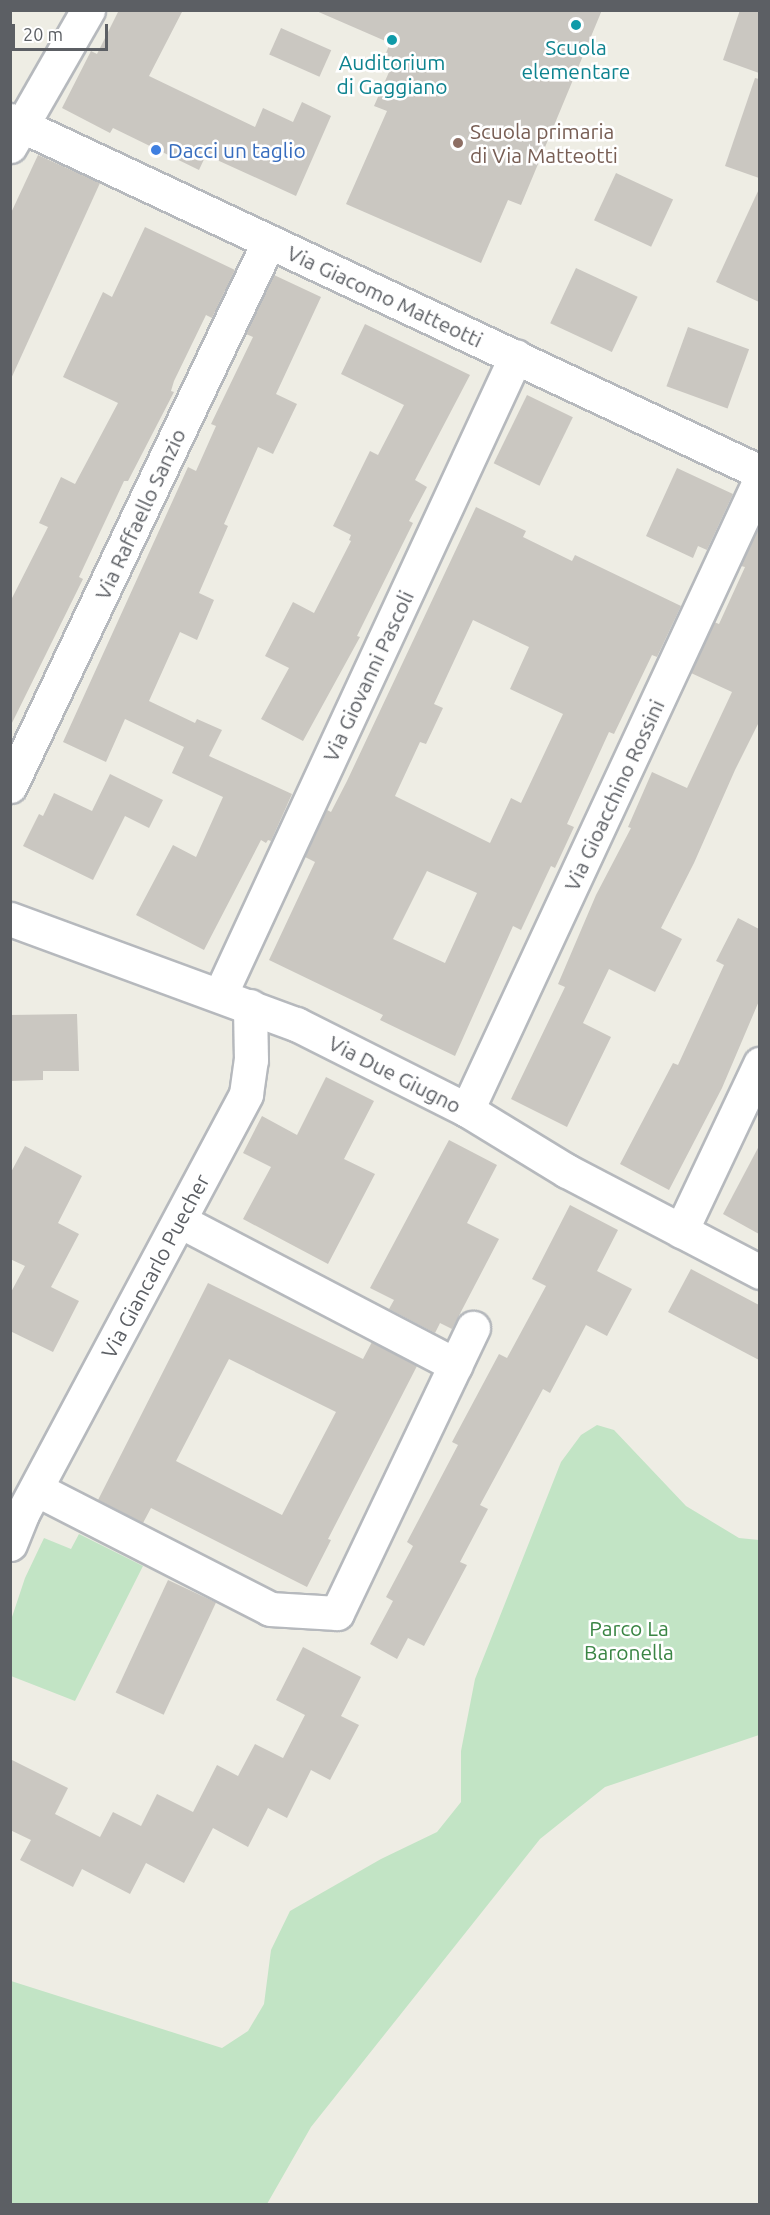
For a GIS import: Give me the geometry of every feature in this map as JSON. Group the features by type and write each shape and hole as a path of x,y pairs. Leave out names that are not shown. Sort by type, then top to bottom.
{"street":[{"path":"14,130 88,10"},
{"name":"Via Giacomo Matteotti","path":"14,130 269,241 759,472"},
{"name":"Via Raffaello Sanzio","path":"10,786 269,241"},
{"name":"Via Giovanni Pascoli","path":"220,995 516,357"},
{"name":"Via Gioacchino Rossini","path":"467,1110 759,480"},
{"name":"Via Due Giugno","path":"10,918 296,1024 467,1110 567,1171 759,1272"},
{"name":"Via Giancarlo Puecher","path":"10,1544 23,1506 180,1221 246,1094 251,1060 250,1006"},
{"path":"681,1231 759,1064"},
{"path":"180,1221 456,1365"},
{"path":"23,1506 270,1609 337,1613 473,1328"}],"green space":[{"name":"Parco La Baronella","path":"597,1425 614,1430 686,1506 739,1538 759,1540 759,1735 605,1787 540,1839 311,2127 267,2204 11,2204 11,1981 222,2048 248,2031 264,2004 271,1950 290,1911 381,1859 437,1832 461,1802 461,1751 475,1679 561,1462 581,1435"},
{"path":"79,1534 143,1566 75,1701 11,1676 10,1623 25,1578 44,1538 71,1549"}],"building":[{"path":"119,10 183,10 149,76 255,127 263,108 293,122 302,102 331,116 296,196 206,155 199,170 113,128 110,133 62,108 91,51 97,54"},
{"name":"Scuola primaria di Via Matteotti","path":"314,10 602,10 521,205 508,200 481,263 346,204 387,111 374,106 393,63 384,58 390,43"},
{"path":"740,10 759,10 759,73 723,60"},
{"path":"281,28 331,50 319,77 269,54"},
{"path":"755,78 759,79 759,178 725,166"},
{"path":"38,155 100,183 10,381 10,215"},
{"path":"616,173 673,200 651,247 594,220"},
{"path":"759,189 759,302 716,282"},
{"path":"145,227 235,270 212,318 206,315 174,381 171,391 174,392 128,481 124,481 79,577 83,579 10,727 10,602 48,527 39,523 61,477 75,484 118,403 63,377 103,292 112,297"},
{"path":"576,268 638,297 612,352 550,323"},
{"path":"274,275 321,297 276,394 297,404 273,454 258,447 224,524 228,526 199,593 214,600 197,640 180,632 149,701 195,723 197,719 222,730 209,756 292,794 271,841 268,840 266,843 261,840 204,950 136,915 173,845 196,857 223,797 172,773 184,747 125,719 106,762 63,742 188,467 196,471 216,426 211,424 253,337 246,334"},
{"path":"365,324 470,375 415,480 427,487 409,521 413,523 357,636 360,637 303,741 261,719 289,668 265,656 293,602 314,613 351,541 349,540 351,535 333,526 370,451 378,455 404,405 341,374"},
{"path":"688,327 749,349 728,408 666,386"},
{"path":"527,395 573,417 540,486 494,463"},
{"path":"677,468 733,494 707,550 698,546 693,558 646,536"},
{"path":"476,507 526,531 523,537 572,561 575,555 681,606 657,657 652,655 614,734 609,732 567,824 574,827 555,868 551,866 521,930 513,926 455,1056 380,1020 383,1015 269,960 315,862 305,857 327,810 331,812","holes":["473,620 529,647 510,689 563,714 521,803 511,798 490,843 395,796 420,742 426,744 443,708 434,704","427,871 477,893 445,963 393,939"]},
{"path":"759,526 759,722 694,863 661,928 682,939 655,992 609,969 583,1023 611,1037 567,1127 511,1099 565,987 558,984 596,895 631,828 628,827 652,772 687,788 732,692 691,673 714,622 719,624 745,567 741,566"},
{"path":"110,774 163,800 149,828 125,816 93,880 23,846 39,814 43,816 54,793 92,811"},
{"path":"738,918 759,929 759,1001 722,1088 669,1190 620,1164 673,1063 678,1065 724,965 716,961"},
{"path":"77,1014 79,1071 43,1071 43,1080 10,1081 10,1015"},
{"path":"326,1077 374,1101 344,1159 375,1174 328,1264 243,1219 271,1167 243,1153 262,1116 297,1135"},
{"path":"449,1140 497,1165 467,1223 499,1239 452,1329 440,1323 435,1333 389,1309 394,1300 370,1288"},
{"path":"25,1146 82,1176 58,1223 79,1234 51,1287 79,1301 53,1352 10,1331 10,1294 25,1266 10,1259 10,1174"},
{"path":"759,1146 759,1234 723,1214"},
{"path":"570,1205 618,1230 597,1271 632,1289 607,1336 586,1325 550,1393 543,1389 480,1505 488,1509 460,1562 467,1565 424,1646 408,1638 397,1659 370,1644 393,1601 386,1597 413,1546 407,1542 458,1445 452,1442 499,1354 507,1358 546,1286 532,1279"},
{"path":"691,1269 759,1305 759,1360 668,1312"},
{"path":"208,1283 363,1359 372,1342 417,1366 328,1539 331,1540 307,1587 151,1508 143,1523 98,1500","holes":["229,1359 336,1412 282,1515 176,1461"]},
{"path":"168,1580 216,1602 164,1715 116,1692"},
{"path":"303,1647 361,1677 341,1716 359,1725 330,1780 311,1770 287,1818 268,1808 248,1847 213,1828 184,1883 146,1863 130,1894 82,1869 73,1887 20,1860 31,1840 10,1830 10,1759 68,1788 55,1814 100,1837 113,1812 141,1826 157,1794 193,1812 217,1765 238,1776 255,1744 283,1758 305,1715 276,1700"}],"place":[{"name":"Scuola elementare","path":"576,25"},
{"name":"Auditorium di Gaggiano","path":"392,40"},
{"name":"Scuola primaria di Via Matteotti","path":"458,143"},
{"name":"Dacci un taglio","path":"156,150"}]}
